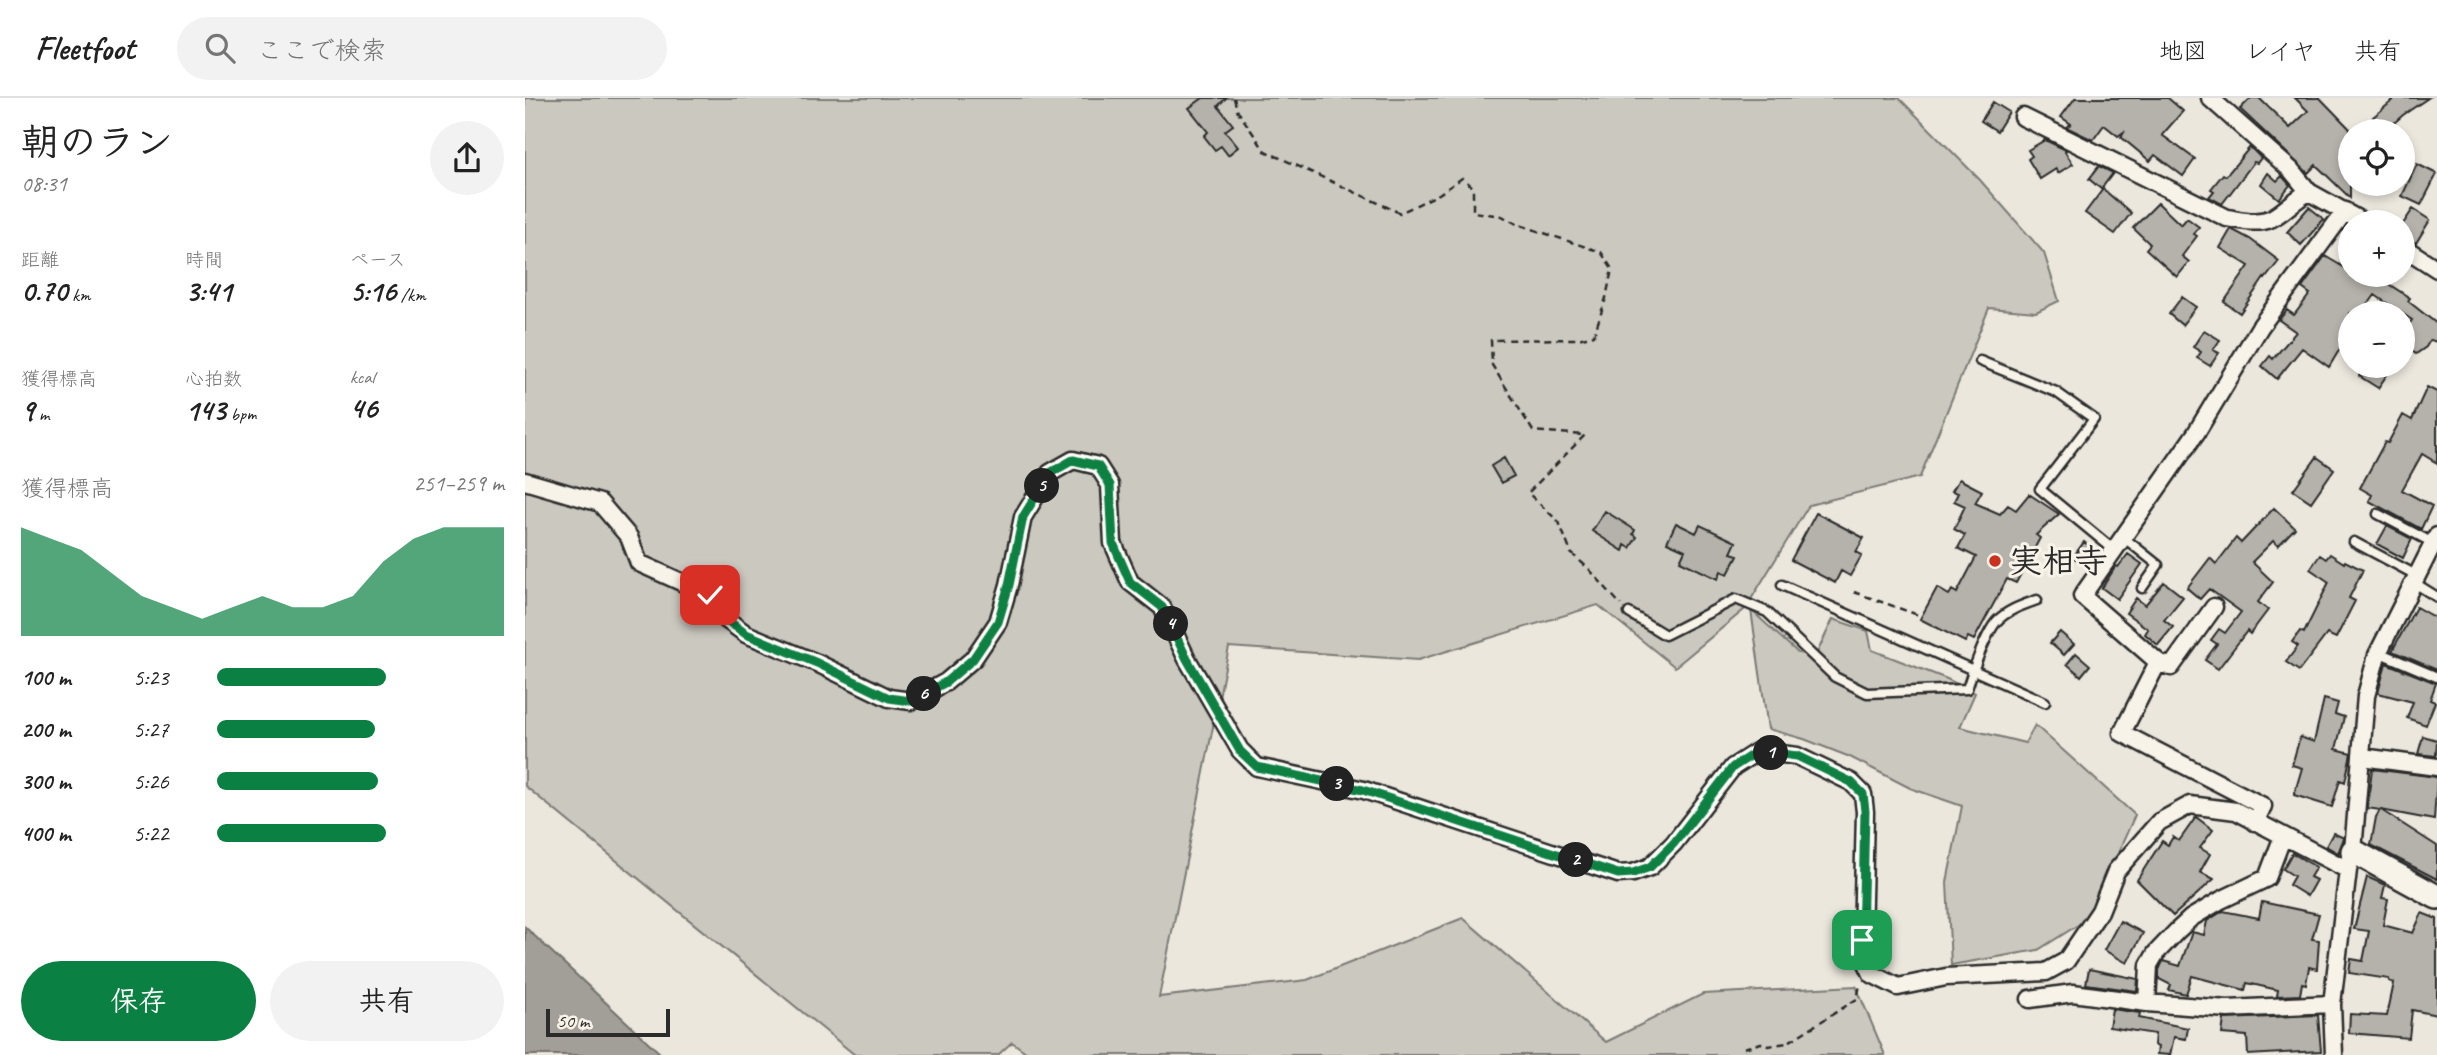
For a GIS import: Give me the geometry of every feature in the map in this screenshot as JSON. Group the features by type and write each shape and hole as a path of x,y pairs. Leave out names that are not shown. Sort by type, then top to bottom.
{"street":[{"path":"2210,98 2291,170 2309,192 2343,210"},
{"path":"2023,117 2227,218 2253,222 2271,218 2295,199 2309,192"},
{"path":"2214,607 2171,667 2158,662 2082,596 2196,433 2260,327 2338,221"},
{"path":"2415,255 2437,269"},
{"path":"525,481 600,503 629,537 639,563 710,595 724,618 746,634 817,663 889,698 911,701 946,682 973,659 998,622 1009,585 1023,517 1050,473 1073,460 1098,466 1110,485 1113,543 1130,582 1162,607 1187,659 1240,751 1257,767 1363,790 1618,874 1633,873 1650,867 1674,843 1733,767 1758,751 1797,756 1851,782 1863,794 1865,811 1862,940 1865,959 1872,974 1898,987 1946,977 2046,972 2066,961 2100,911 2116,871 2159,822 2190,805 2236,811 2283,836 2437,897"},
{"path":"2335,1055 2332,1004 2362,757 2366,696 2378,652 2435,540"},
{"path":"2158,662 2122,733 2263,806 2255,821"},
{"path":"2362,757 2437,767"},
{"path":"2147,1003 2150,965 2156,953 2192,918 2221,900 2267,878 2283,836"},
{"path":"2030,999 2073,993 2147,1003 2228,1009 2332,1004"}],"lane":[{"path":"1980,361 2056,392 2094,419 2041,489 2118,544 2158,565 2142,588"},
{"path":"2378,514 2435,540"},
{"path":"2354,542 2414,579 2437,597"},
{"path":"1782,585 2045,702"},
{"path":"1629,613 1665,635 1736,599 1767,611 1835,677 1867,692 1967,689 1972,670 1996,622 2017,607 2037,600"},
{"path":"2378,652 2437,677"}],"path":[{"path":"1234,98 1237,110 1265,151 1400,214 1439,194 1462,178 1473,187 1473,212 1502,216 1517,224 1601,252 1612,269 1594,335 1578,339 1492,340 1492,365 1533,431 1585,435 1528,493 1559,522 1571,553 1629,613"},
{"path":"1854,592 1918,615"},
{"path":"1744,1048 1761,1043 1768,1046 1787,1044 1798,1038 1857,999 1861,980"}],"shaded area":[{"path":"525,98 1899,98 1980,180 2044,253 2059,301 2036,312 1989,308 1920,477 1809,505 1745,609 1675,667 1598,605 1418,660 1229,647 1159,997 1307,980 1463,918 1606,1042 1703,994 1856,986 1885,1055 1030,1055 1012,1042 998,1055 855,1055 525,786"},
{"path":"1751,610 1798,653 1816,655 1833,619 1868,631 1872,650 1947,679 1975,693 1960,727 2025,743 2035,725 2135,815 2089,918 2038,950 1951,965 1947,882 1962,806 1910,788 1850,757 1804,739 1768,729"},
{"path":"525,927 662,1055 525,1055"}],"building":[{"path":"1203,98 1226,98 1218,106 1233,125 1225,131 1238,147 1228,155 1221,146 1215,150 1204,136 1208,132 1189,108"},
{"path":"2075,98 2168,98 2183,111 2162,135 2195,159 2183,176 2155,155 2150,161 2121,137 2125,131 2118,136 2104,125 2093,140 2066,127 2071,124 2061,117"},
{"path":"2251,98 2259,98 2290,128 2308,111 2295,98 2320,98 2340,119 2338,119 2338,186 2316,165 2308,173 2240,109"},
{"path":"2396,98 2428,98 2398,119 2373,117"},
{"path":"1993,102 2009,112 1997,131 1981,121"},
{"path":"2045,140 2066,150 2073,164 2058,173 2056,169 2040,179 2028,159 2032,156 2028,150"},
{"path":"2250,147 2261,158 2257,163 2254,162 2222,204 2209,197 2214,191 2211,189 2223,174 2226,176"},
{"path":"2417,164 2437,174 2421,205 2402,196 2415,196"},
{"path":"2099,166 2113,173 2101,189 2089,179"},
{"path":"2268,173 2277,181 2282,176 2290,185 2279,199 2261,184"},
{"path":"2103,189 2131,213 2115,234 2085,213"},
{"path":"2158,203 2181,225 2187,218 2199,227 2194,234 2197,236 2182,256 2189,262 2177,277 2146,249 2150,244 2133,228"},
{"path":"2309,207 2324,219 2301,245 2287,232"},
{"path":"2415,210 2430,220 2415,242"},
{"path":"2231,229 2250,239 2279,261 2240,313 2224,302 2249,266 2220,248"},
{"path":"2325,256 2338,264 2338,287 2393,287 2410,298 2408,301 2384,301 2375,295 2371,301 2338,301 2338,352 2329,367 2302,348 2277,379 2262,366 2270,356 2273,359 2296,332 2279,320 2287,310 2294,315 2310,294 2302,288"},
{"path":"2182,297 2196,307 2182,325 2169,314"},
{"path":"2415,307 2437,324 2437,342 2430,340 2426,347 2416,354"},
{"path":"2204,330 2220,340 2213,350 2219,353 2210,366 2197,358 2201,352 2193,347"},
{"path":"2362,378 2385,378 2378,388"},
{"path":"2427,387 2437,392 2437,463 2422,454 2402,490 2432,506 2421,529 2369,501 2372,495 2360,488 2403,415 2412,420"},
{"path":"2317,457 2334,469 2311,502 2293,490"},
{"path":"1504,458 1514,476 1501,483 1491,466"},
{"path":"1959,479 1982,491 1975,503 2000,514 2008,505 2016,510 2029,494 2059,514 2036,535 2040,538 2016,583 2007,579 1974,640 1968,637 1965,642 1920,619 1937,588 1949,595 1952,590 1957,593 1976,557 1958,548 1965,535 1954,529 1965,506 1954,501 1958,493 1952,491"},
{"path":"2274,508 2295,528 2278,546 2273,541 2252,562 2273,582 2258,602 2268,610 2250,634 2247,631 2218,669 2205,660 2217,644 2211,640 2219,629 2225,633 2241,612 2209,589 2200,599 2187,588 2210,558 2216,564 2236,538 2241,543"},
{"path":"1605,511 1635,530 1633,534 1637,537 1630,548 1625,545 1623,551 1592,531"},
{"path":"1816,513 1864,538 1856,552 1862,555 1850,576 1841,571 1835,583 1791,560"},
{"path":"1676,523 1696,533 1700,525 1736,542 1731,553 1738,555 1728,574 1721,571 1718,579 1680,561 1685,550 1667,542"},
{"path":"2387,526 2412,539 2403,558 2377,544"},
{"path":"2084,542 2099,553 2089,568 2073,557"},
{"path":"2128,554 2142,564 2117,599 2102,588 2116,566 2118,567"},
{"path":"2330,554 2363,570 2349,598 2355,601 2336,638 2327,634 2299,671 2286,662 2298,646 2292,642 2300,631 2304,633 2329,582 2310,569 2320,555 2326,559"},
{"path":"2164,582 2183,597 2164,620 2173,627 2158,645 2145,634 2148,629 2126,613 2136,598 2145,605"},
{"path":"2416,607 2437,619 2437,670 2392,651"},
{"path":"2060,632 2074,644 2064,655 2050,643"},
{"path":"2076,653 2090,665 2081,676 2067,664"},
{"path":"2386,663 2436,683 2430,700 2435,702 2426,725 2407,718 2413,702 2378,693"},
{"path":"2324,699 2338,703 2335,714 2344,717 2336,749 2351,753 2345,782 2340,780 2332,807 2294,795 2302,768 2292,765 2300,737 2314,742"},
{"path":"2423,736 2437,740 2436,756 2418,754"},
{"path":"2372,769 2437,777 2434,820 2381,810 2437,846 2437,879 2371,845 2376,817 2380,810 2367,808"},
{"path":"2196,817 2213,830 2200,848 2210,854 2200,872 2214,879 2173,916 2137,880 2162,841 2168,845 2173,837 2179,841"},
{"path":"2333,833 2344,838 2338,853 2326,846"},
{"path":"2292,853 2316,867 2310,877 2316,880 2307,896 2289,885 2294,876 2283,869"},
{"path":"2367,877 2385,885 2382,898 2388,899 2383,925 2413,933 2422,913 2437,919 2437,1015 2412,1010 2409,1038 2349,1033 2350,1014 2387,1016 2394,983 2389,979 2349,973 2351,959 2363,961 2369,931 2354,929"},
{"path":"2262,902 2319,914 2312,939 2319,940 2317,969 2309,967 2306,984 2302,983 2300,995 2277,996 2278,990 2247,983 2245,990 2192,976 2186,994 2169,990 2171,985 2159,979 2163,961 2180,966 2192,932 2204,935 2207,921 2223,911 2259,918"},
{"path":"2120,921 2143,933 2127,963 2104,950"},
{"path":"2089,969 2138,979 2137,991 2086,984"},
{"path":"2112,1009 2140,1013 2139,1018 2188,1028 2186,1039 2174,1037 2170,1055 2157,1054 2155,1034 2109,1027"},
{"path":"2318,1015 2321,1051 2248,1055 2247,1036 2222,1034 2224,1019"}],"place":[{"name":"実相寺","path":"1995,561"}],"route":[{"path":"710,595 724,618 746,634 817,663 889,698 911,701 946,682 973,659 998,622 1009,585 1023,517 1050,473 1073,460 1098,466 1110,485 1113,543 1130,582 1162,607 1187,659 1240,751 1257,767 1363,790 1618,874 1633,873 1650,867 1674,843 1733,767 1758,751 1797,756 1851,782 1863,794 1865,811 1862,940"}]}
